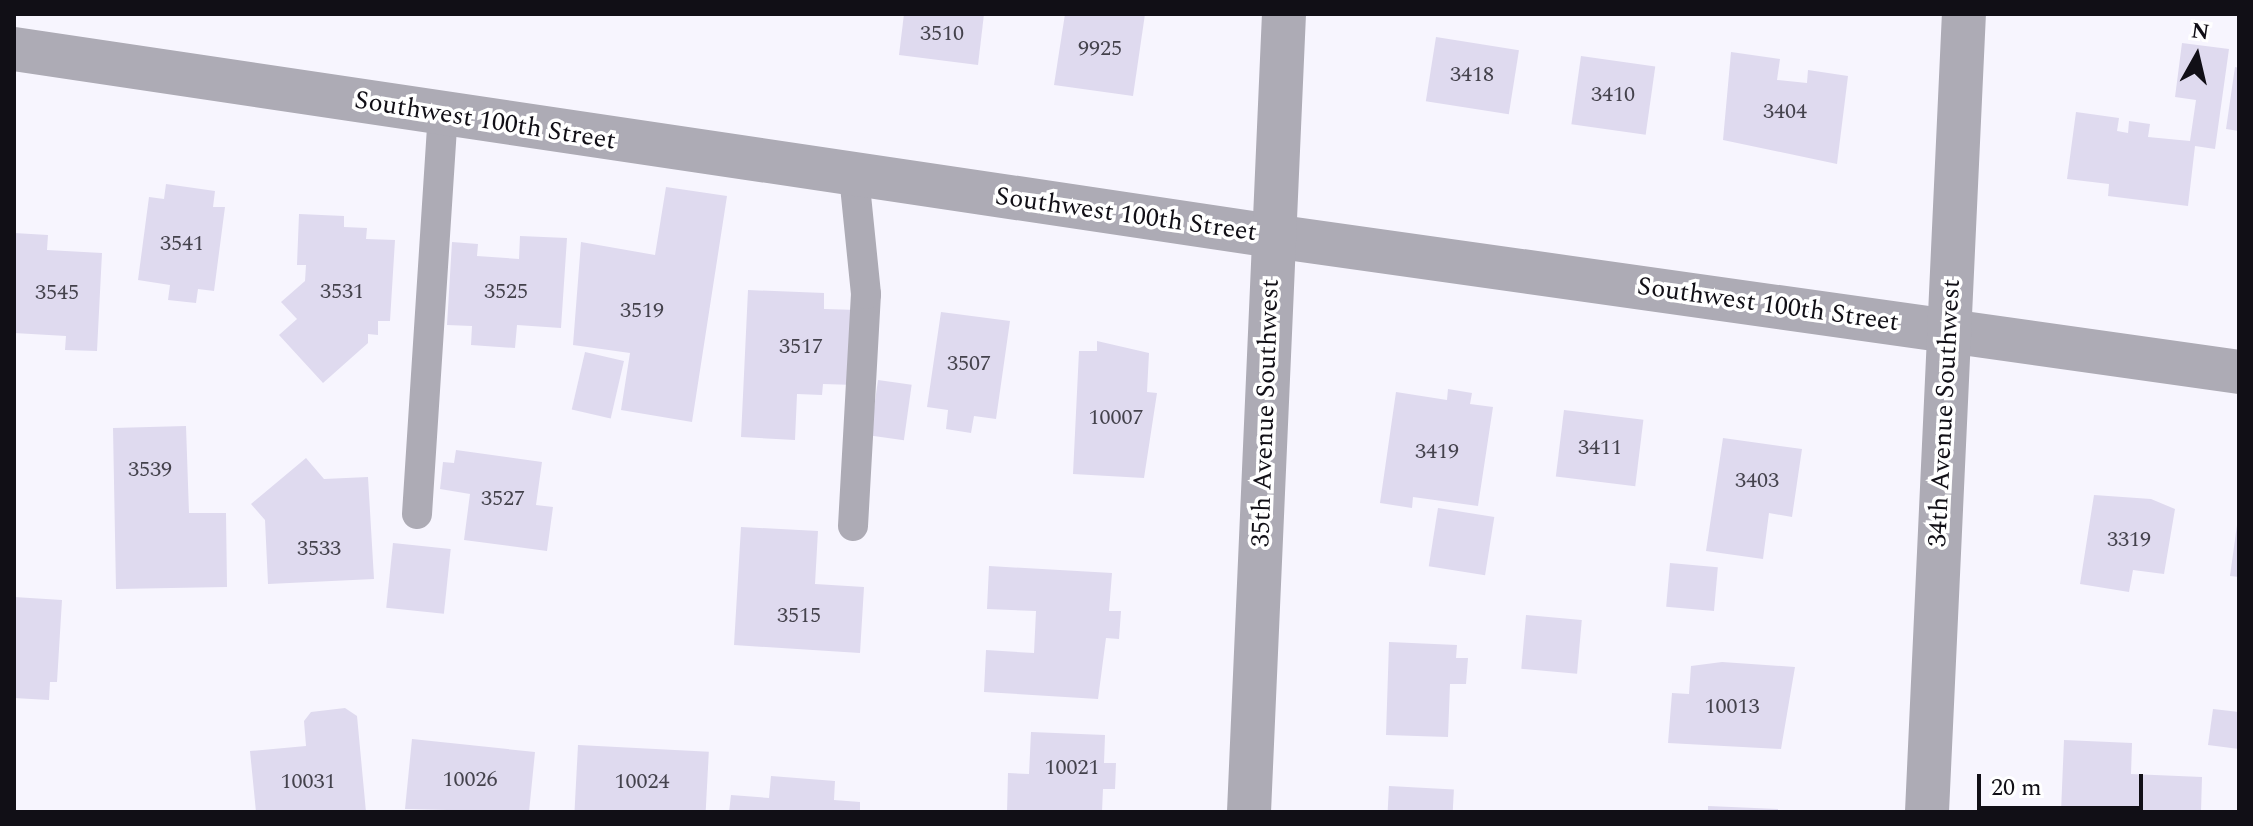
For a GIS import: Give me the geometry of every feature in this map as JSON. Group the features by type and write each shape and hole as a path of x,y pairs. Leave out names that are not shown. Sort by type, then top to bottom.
{"street":[{"name":"35th Avenue Southwest","path":"1249,812 1284,14"},
{"name":"34th Avenue Southwest","path":"1927,812 1964,14"},
{"name":"Southwest 100th Street","path":"14,49 1273,236 2239,372"}],"lane":[{"path":"417,514 443,114"},
{"path":"853,526 866,294 854,175"}],"building":[{"path":"904,14 984,14 978,65 899,55"},
{"path":"1065,14 1145,14 1133,96 1054,85"},
{"path":"1436,37 1519,50 1509,114 1426,101"},
{"path":"2182,43 2229,49 2215,149 2195,146 2188,206 2108,196 2109,184 2067,179 2076,112 2119,118 2117,131 2128,133 2129,121 2150,124 2148,137 2190,141 2196,100 2175,97"},
{"path":"1731,52 1780,59 1777,80 1807,83 1808,70 1848,76 1837,164 1723,140"},
{"path":"1581,56 1655,66 1646,135 1571,124"},
{"path":"2235,67 2239,68 2239,131 2226,129"},
{"path":"166,184 215,191 213,207 225,207 214,291 198,289 196,303 168,300 170,285 138,280 149,197 164,199"},
{"path":"666,187 727,196 692,422 621,410 630,353 573,345 581,242 655,255"},
{"path":"299,214 344,216 344,227 367,228 366,239 395,240 390,321 378,321 378,335 368,334 368,343 323,383 279,335 297,319 281,302 305,281 306,265 297,265"},
{"path":"14,233 48,235 47,250 102,253 97,351 65,350 66,336 14,333"},
{"path":"520,236 567,238 561,328 517,325 515,348 471,345 472,326 447,325 452,242 478,244 477,256 519,259"},
{"path":"748,290 824,293 824,309 858,310 855,385 823,384 822,395 797,394 795,440 741,437"},
{"path":"941,312 1010,321 996,419 974,416 971,433 946,429 948,410 927,407"},
{"path":"1097,341 1149,353 1147,392 1157,393 1144,478 1073,474 1079,351 1097,351"},
{"path":"585,352 624,361 611,418 572,409"},
{"path":"878,380 912,385 904,440 870,435"},
{"path":"1448,389 1472,393 1470,404 1493,407 1478,506 1413,497 1412,508 1380,503 1396,392 1447,400"},
{"path":"1564,410 1643,420 1635,486 1556,477"},
{"path":"186,426 189,513 226,513 227,587 116,589 113,428"},
{"path":"1723,438 1802,449 1792,517 1769,513 1763,559 1706,551"},
{"path":"456,450 542,462 536,505 553,507 547,551 464,540 470,494 440,489 443,462 454,463"},
{"path":"306,458 324,479 368,477 374,579 268,584 265,520 251,504"},
{"path":"2094,495 2151,499 2175,509 2164,574 2133,570 2129,592 2080,584"},
{"path":"1438,508 1494,517 1485,575 1429,566"},
{"path":"2239,525 2239,577 2230,576"},
{"path":"741,527 818,531 815,584 864,587 860,653 734,645"},
{"path":"393,543 451,549 444,614 386,608"},
{"path":"1670,563 1718,567 1714,611 1666,607"},
{"path":"989,566 1112,573 1109,611 1121,611 1119,639 1106,638 1098,699 984,692 986,650 1034,653 1036,611 987,609"},
{"path":"14,597 62,600 57,682 50,682 49,700 14,698"},
{"path":"1526,615 1582,620 1577,674 1521,669"},
{"path":"1389,642 1457,645 1456,658 1468,658 1466,684 1450,684 1448,737 1386,735"},
{"path":"1722,662 1795,667 1781,749 1668,743 1672,693 1689,694 1691,666"},
{"path":"345,708 357,716 366,812 256,812 250,751 306,746 304,721 311,712"},
{"path":"2213,709 2239,712 2239,749 2208,745"},
{"path":"1031,732 1105,735 1104,763 1116,763 1115,789 1103,789 1102,812 1007,812 1008,773 1029,774"},
{"path":"412,739 535,752 529,812 405,809"},
{"path":"2064,740 2132,743 2131,774 2202,777 2201,812 2061,812"},
{"path":"578,745 709,752 706,812 574,812"},
{"path":"771,776 835,781 834,800 860,802 860,812 729,812 731,795 769,798"},
{"path":"1389,786 1454,789 1453,812 1388,812"},
{"path":"1708,806 1778,809 1778,812 1708,812"}]}
